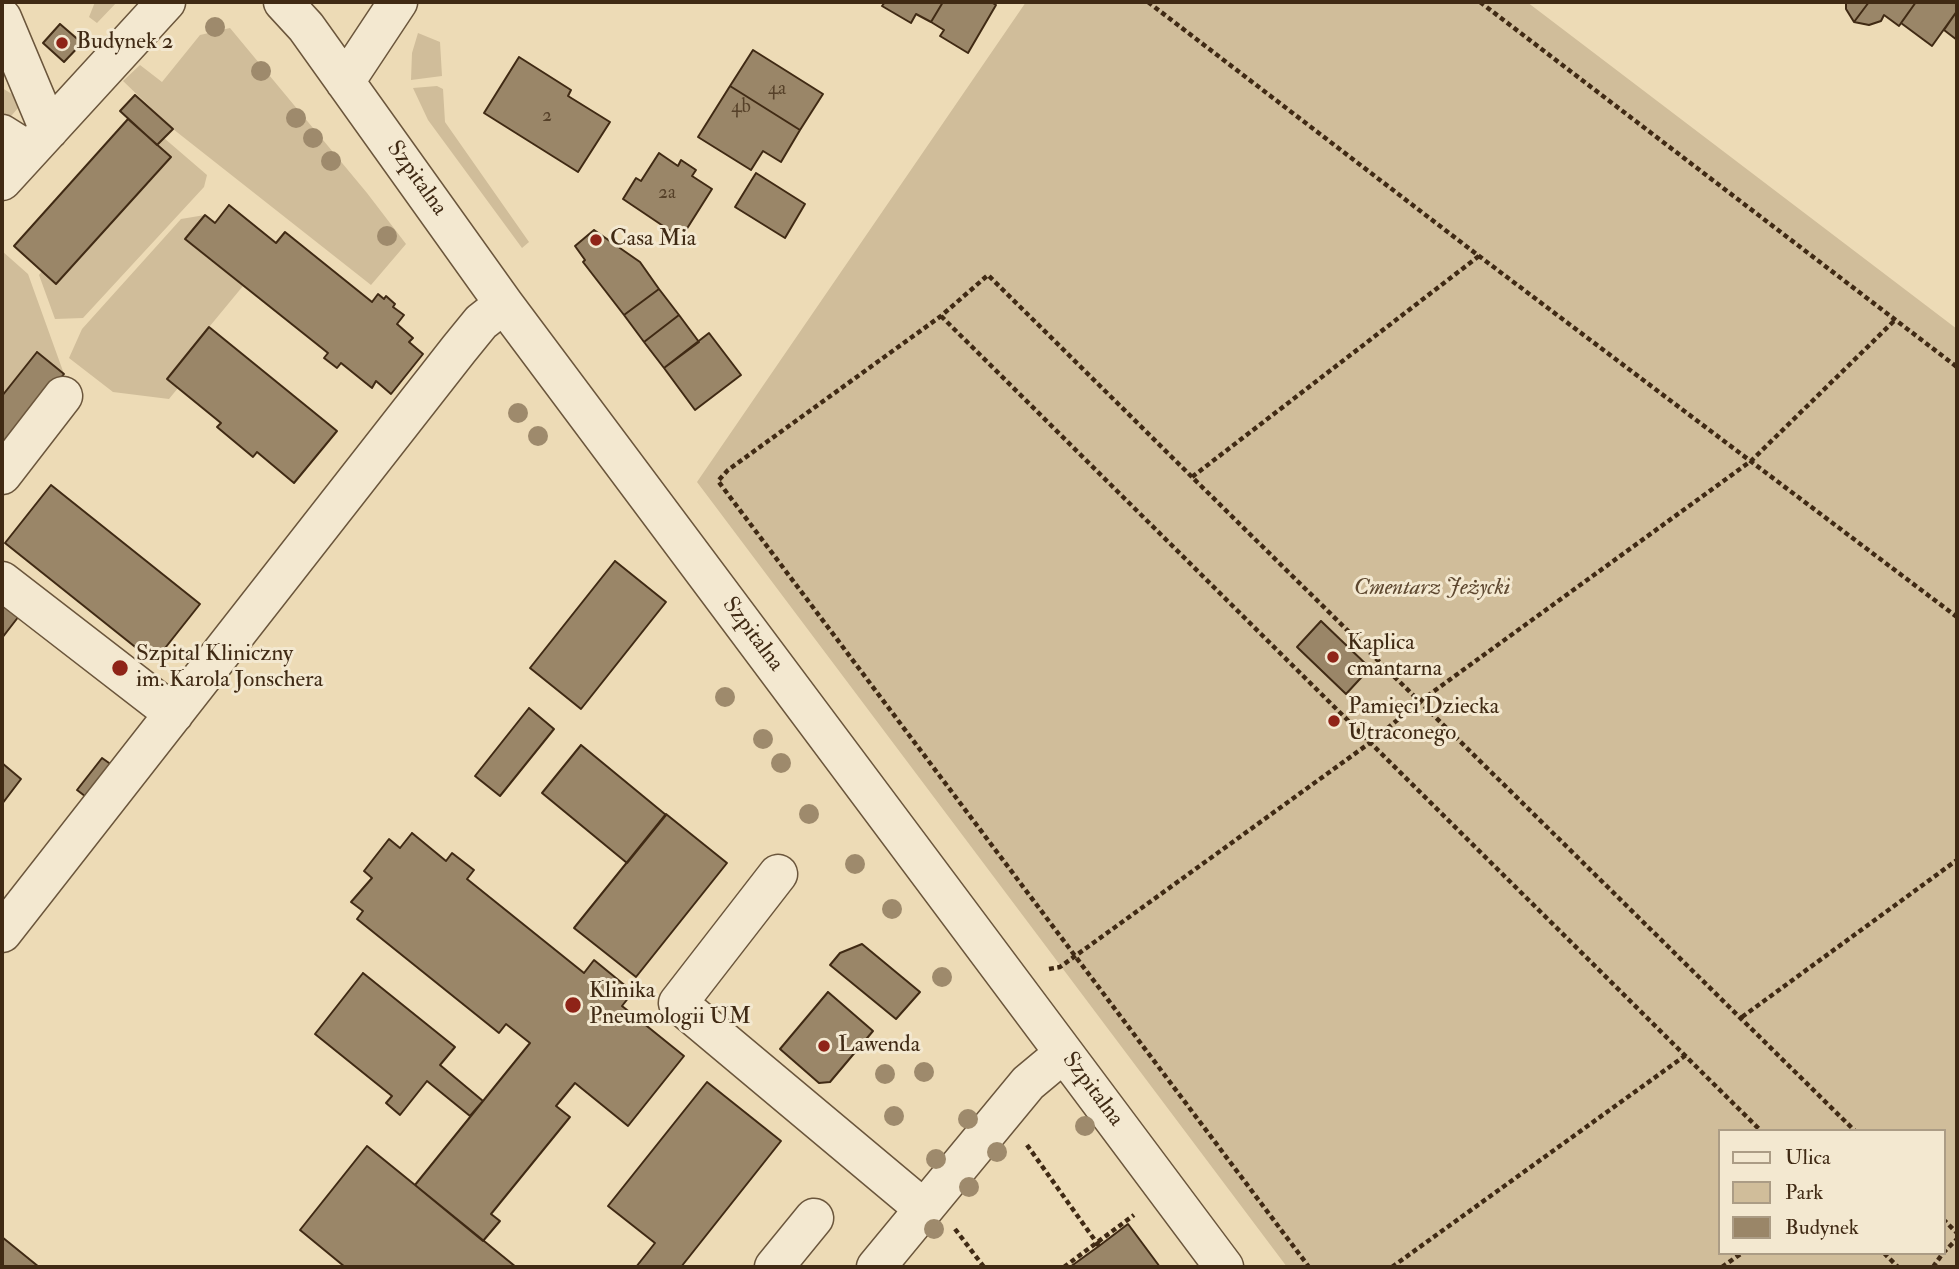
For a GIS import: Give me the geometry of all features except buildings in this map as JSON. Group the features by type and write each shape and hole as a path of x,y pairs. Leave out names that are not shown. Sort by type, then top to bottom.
{"street":[{"path":"2,181 27,138 166,2"},
{"name":"Szpitalna","path":"283,2 306,27 504,304 1224,1267"},
{"path":"345,82 398,2"},
{"path":"2,18 27,138"},
{"path":"2,933 466,340 481,322 504,304"},
{"path":"2,475 63,396"},
{"path":"2,581 174,714"},
{"path":"778,874 678,1003 939,1219"},
{"path":"876,1267 939,1219 1028,1083 1064,1053"},
{"path":"774,1267 814,1218"}],"path":[{"path":"1148,2 1957,617"},
{"path":"1480,2 1957,368"},
{"path":"1192,477 1479,256"},
{"path":"1309,1267 718,481 728,470 941,316 988,275 1853,1129"},
{"path":"941,316 1759,1129"},
{"path":"1019,991 1050,968 1060,967 1371,742 1419,702 1751,461 1895,320"},
{"path":"1742,1017 1957,860"},
{"path":"1392,1267 1686,1055"},
{"path":"1024,1142 1098,1244"},
{"path":"1063,1267 1098,1244 1133,1215"},
{"path":"939,1219 984,1267"},
{"path":"1722,1267 1739,1255"}],"green space":[{"path":"95,2 117,2 97,23 89,17"},
{"name":"Cmentarz Jeżycki","path":"1026,2 1527,2 1957,329 1957,1267 1287,1267 697,482"},
{"path":"230,28 406,244 371,285 173,129 123,81 140,65 162,82 200,35"},
{"path":"418,33 440,42 442,76 411,80 412,53"},
{"path":"437,86 443,89 445,122 529,242 522,248 428,120 413,88"},
{"path":"2,88 12,94 18,108 6,122 2,121"},
{"path":"164,138 207,175 204,187 83,318 55,319 39,275 42,271 57,284 170,157 157,145"},
{"path":"205,215 185,240 243,286 167,378 178,388 169,399 113,392 69,358 82,329 181,219"},
{"path":"2,251 28,274 64,374 37,353 2,396"}],"place":[{"name":"Budynek 2","path":"62,43"},
{"name":"Casa Mia","path":"596,240"},
{"name":"Kaplica cmantarna","path":"1333,657"},
{"name":"Szpital Kliniczny im. Karola Jonschera","path":"120,668"},
{"name":"Pamięci Dziecka Utraconego","path":"1334,721"},
{"name":"Klinika Pneumologii UM","path":"573,1005"},
{"name":"Lawenda","path":"824,1046"}]}
